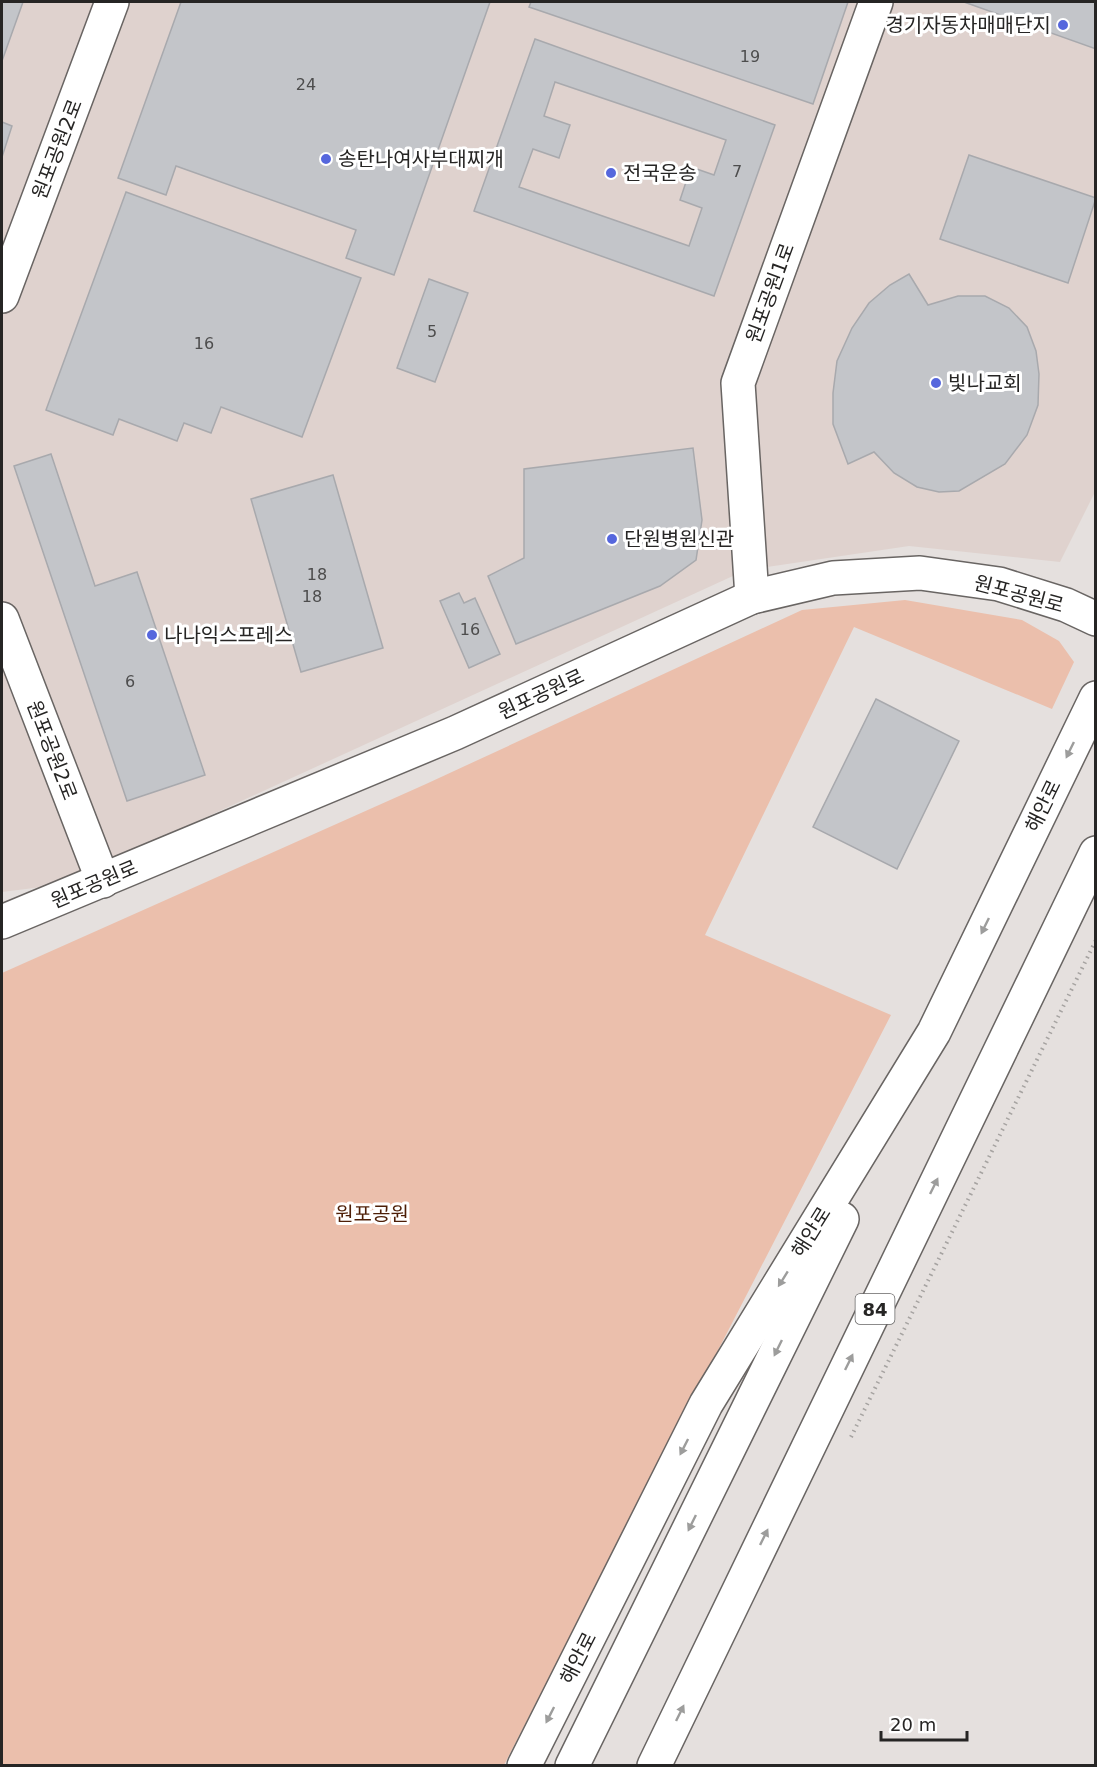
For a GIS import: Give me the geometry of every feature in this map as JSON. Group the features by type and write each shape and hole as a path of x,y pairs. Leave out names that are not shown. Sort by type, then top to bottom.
{"main road":[{"name":"원포공원2로","path":"2,296 112,2"},
{"name":"원포공원1로","path":"752,597 738,383 876,2"},
{"name":"원포공원로","path":"2,922 455,733 752,597 833,578 920,573 999,584 1066,605 1095,619"},
{"name":"원포공원2로","path":"2,619 103,881"},
{"name":"해안로","path":"524,1766 706,1404 934,1032 1095,698"},
{"name":"84","path":"654,1766 1095,854"},
{"path":"572,1766 934,1032"}],"path":[{"path":"847,1444 1095,940"}],"shaded area":[{"path":"2,2 1095,2 1095,492 1060,562 909,546 746,570 58,885 2,892"}],"green space":[{"name":"원포공원","path":"905,600 1022,620 1059,641 1074,662 1052,709 854,627 705,935 891,1015 504,1765 2,1766 2,973 426,784 802,610"}],"building":[{"path":"2,2 23,2 2,61"},
{"path":"181,2 490,2 394,275 346,258 356,230 176,166 166,195 118,178"},
{"path":"531,2 848,2 813,104 529,7"},
{"name":"경기자동차매매단지","path":"964,2 1096,2 1096,49"},
{"path":"535,39 775,125 714,296 474,211","holes":["555,82 726,140 714,175 691,167 680,200 702,208 689,246 519,187 533,149 559,158 570,125 544,116"]},
{"path":"2,122 12,126 2,157"},
{"path":"969,155 1096,198 1068,283 940,239"},
{"path":"126,192 361,278 302,437 221,407 211,433 184,423 177,441 119,419 113,435 46,410"},
{"name":"빛나교회","path":"909,274 928,305 958,296 985,296 1009,308 1027,327 1036,351 1039,374 1038,405 1027,435 1005,464 959,491 939,492 917,487 894,473 874,452 848,464 833,424 833,393 837,361 852,328 869,303 890,285"},
{"path":"429,279 468,293 435,382 397,368"},
{"name":"단원병원신관","path":"693,448 702,520 696,560 660,586 516,644 488,576 524,558 524,469"},
{"path":"51,454 95,586 137,572 205,775 127,801 14,466"},
{"path":"333,475 383,648 301,672 251,499"},
{"path":"459,593 464,603 475,598 500,654 469,668 440,601"},
{"path":"876,699 959,741 897,869 813,827"}],"place":[{"name":"경기자동차매매단지","path":"1063,25"},
{"name":"송탄나여사부대찌개","path":"326,159"},
{"name":"전국운송","path":"611,173"},
{"name":"빛나교회","path":"936,383"},
{"name":"단원병원신관","path":"612,539"},
{"name":"나나익스프레스","path":"152,635"}]}
